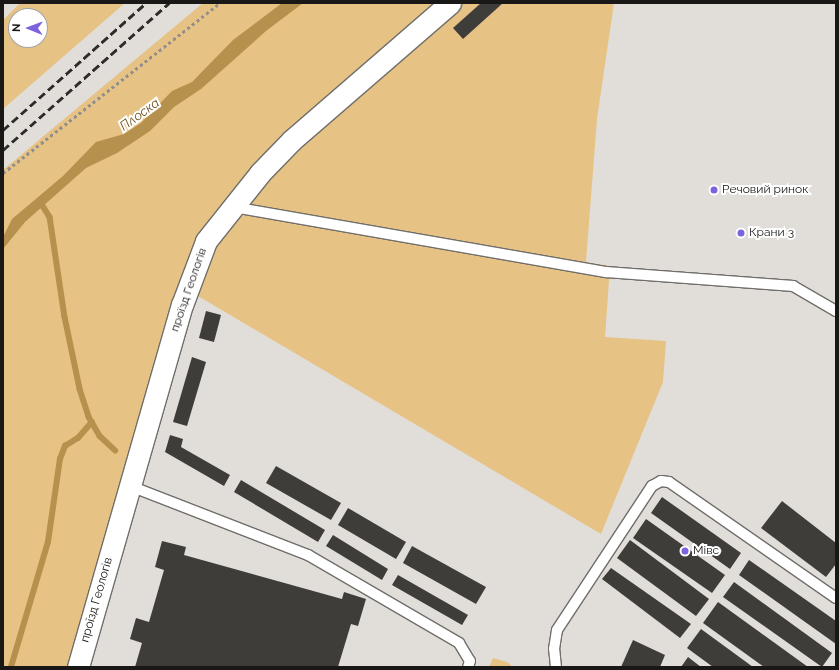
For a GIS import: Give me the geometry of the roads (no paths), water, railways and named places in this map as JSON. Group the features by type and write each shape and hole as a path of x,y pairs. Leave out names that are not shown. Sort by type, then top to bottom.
{"street":[{"name":"проїзд Геологів","path":"78,667 182,305 206,241 260,172 292,140 450,3"}],"lane":[{"path":"234,207 606,272 793,286 836,311"},
{"path":"556,667 554,649 557,630 652,486 661,481 669,482 836,598"},
{"path":"130,486 308,555 459,643 470,661 468,667"}],"waterway":[{"path":"43,206 50,217 65,317 80,389 89,417 100,436 115,450"},
{"path":"11,667 48,542 60,459 65,446 78,438 92,422"}],"railway":[{"path":"3,130 146,3"},
{"path":"3,150 169,3"}],"place":[{"name":"Речовий ринок","path":"714,190"},
{"name":"Крани 3","path":"741,233"},
{"name":"Мівс","path":"685,551"}],"water label":[{"name":"Плоска","path":"140,115"}]}
